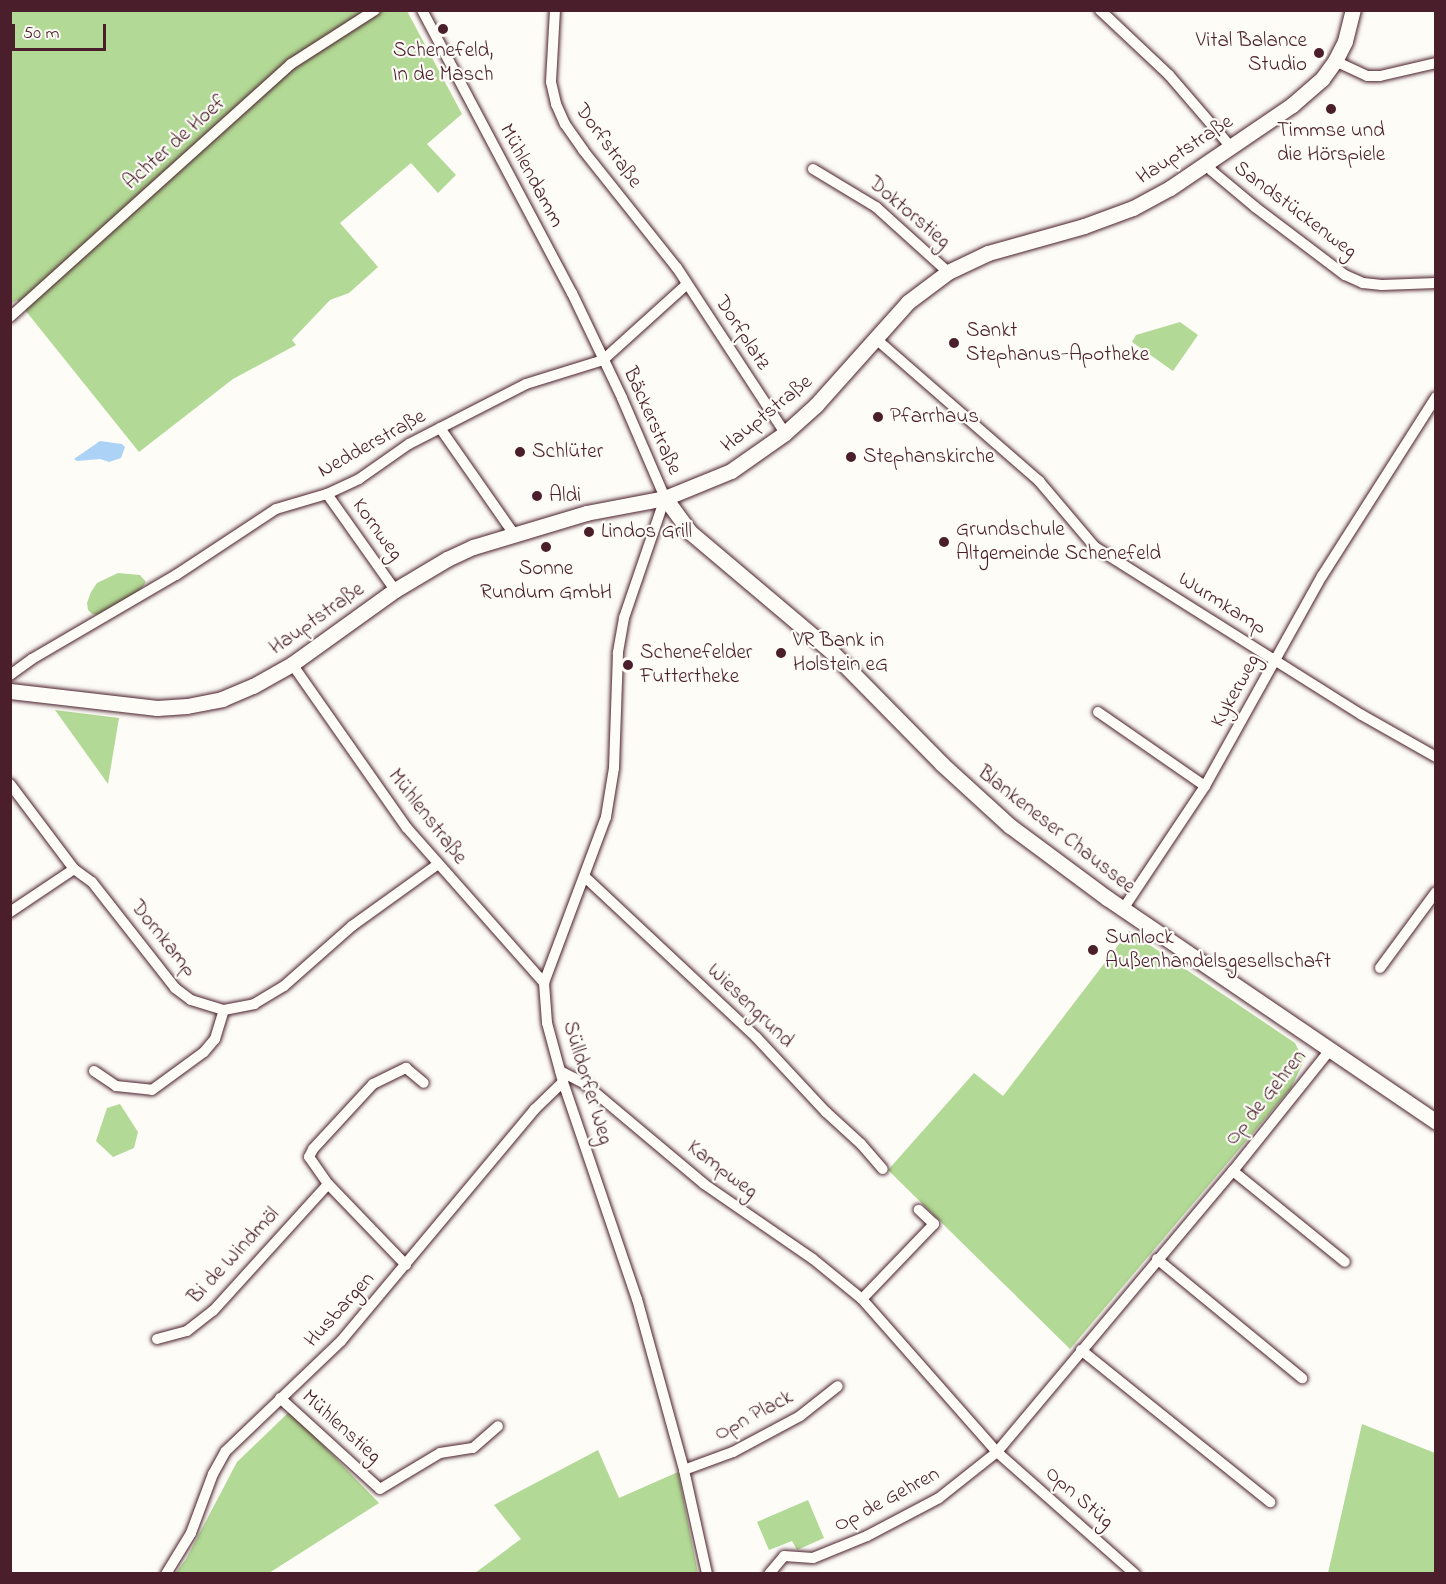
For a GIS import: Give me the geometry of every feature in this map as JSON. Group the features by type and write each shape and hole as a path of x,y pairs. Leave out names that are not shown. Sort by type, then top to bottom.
{"main road":[{"name":"Hauptstraße","path":"10,691 157,708 187,706 222,699 253,686 292,664 395,590 447,559 514,534 610,508 665,498 731,471 785,433 831,389 908,302 948,272 988,252 1084,226 1123,212 1170,189 1292,105 1322,79 1335,61 1345,41 1353,10"},
{"name":"Blankeneser Chaussee","path":"665,498 690,531 831,651 990,809 1042,851 1123,909 1436,1122"}],"street":[{"name":"Achter de Hoef","path":"10,317 291,64 375,10"},
{"name":"Mühlendamm","path":"422,10 572,293 603,360"},
{"name":"Dorfstraße","path":"555,10 551,82 562,119 582,150 677,268 687,284"},
{"path":"1100,10 1168,75 1231,147"},
{"path":"1335,61 1367,76 1380,76 1436,63"},
{"name":"Sandstückenweg","path":"1207,163 1212,171 1255,207 1345,275 1363,283 1382,285 1436,283"},
{"name":"Doktorstieg","path":"813,169 876,207 948,272"},
{"name":"Nedderstraße","path":"10,675 32,659 176,574 276,509 327,494 358,479 409,444 526,384 603,360 687,284"},
{"name":"Dorfplatz","path":"687,284 785,433"},
{"name":"Wurmkamp","path":"875,338 1034,475 1095,548 1370,720 1436,757"},
{"name":"Bäckerstraße","path":"603,360 665,498"},
{"name":"Kykerweg","path":"1123,909 1205,786 1355,523 1436,397"},
{"path":"440,428 514,534"},
{"name":"Kornweg","path":"327,494 395,590"},
{"name":"Sülldorfer Weg","path":"665,498 624,618 618,653 614,768 606,817 544,983 547,1023 561,1077 637,1299 684,1470 706,1574"},
{"name":"Mühlenstraße","path":"292,664 407,828 437,865 544,983"},
{"path":"1098,712 1205,786"},
{"name":"Dornkamp","path":"10,784 74,868 92,882 176,988 191,1000 224,1010 254,1004 284,986 351,926 437,865"},
{"path":"10,912 74,868"},
{"name":"Wiesengrund","path":"585,877 756,1037 883,1169"},
{"path":"1380,968 1436,892"},
{"path":"94,1071 116,1086 152,1090 204,1052 217,1034 224,1010"},
{"name":"Op de Gehren","path":"769,1574 784,1556 813,1558 867,1536 939,1498 997,1452 1233,1171 1330,1050"},
{"path":"406,1265 328,1184 309,1157 313,1149 372,1084 406,1068 424,1083"},
{"name":"Husbargen","path":"166,1574 191,1533 213,1473 226,1451 341,1341 561,1077"},
{"name":"Kampweg","path":"561,1077 585,1084 704,1184 813,1259 862,1299 997,1452"},
{"name":"Op de Gehren","path":"1233,1171 1345,1262"},
{"name":"Bi de Windmöl","path":"157,1339 187,1331 213,1311 328,1184"},
{"path":"862,1299 934,1224 919,1210"},
{"path":"1157,1260 1302,1378"},
{"path":"1081,1350 1270,1502"},
{"name":"Opn Plack","path":"684,1470 733,1452 800,1416 838,1386"},
{"name":"Mühlenstieg","path":"280,1398 380,1489 440,1452 473,1448 498,1426"},
{"name":"Opn Stüg","path":"997,1452 1135,1574"}],"green space":[{"path":"11,11 407,11 462,114 427,144 456,175 438,193 411,163 340,223 378,267 349,293 330,300 292,340 296,345 233,379 139,452 17,300 11,304"},
{"path":"1180,322 1198,335 1173,371 1132,342 1136,335"},
{"path":"118,573 140,575 146,582 140,590 100,615 92,614 88,610 87,603 91,592 97,583"},
{"path":"55,710 119,718 108,784"},
{"path":"1129,931 1295,1043 1304,1061 1291,1088 1070,1349 888,1170 974,1073 1003,1096"},
{"path":"120,1104 138,1132 134,1148 113,1157 96,1141 107,1108"},
{"path":"290,1411 379,1503 269,1573 175,1574 186,1559 237,1462"},
{"path":"1362,1424 1435,1453 1435,1573 1328,1573"},
{"path":"598,1450 619,1498 678,1472 698,1573 475,1573 521,1539 494,1505"},
{"path":"808,1500 824,1538 797,1550 792,1541 769,1550 757,1522"}],"water":[{"path":"100,441 122,444 125,447 121,458 109,462 100,459 77,461 74,459"}],"place":[{"name":"Schenefeld, In de Masch","path":"443,29"},
{"name":"Vital Balance Studio","path":"1319,53"},
{"name":"Timmse und die Hörspiele","path":"1331,109"},
{"name":"Sankt Stephanus-Apotheke","path":"954,343"},
{"name":"Pfarrhaus","path":"878,417"},
{"name":"Schlüter","path":"520,452"},
{"name":"Stephanskirche","path":"851,457"},
{"name":"Aldi","path":"537,496"},
{"name":"Lindos Grill","path":"589,532"},
{"name":"Grundschule Altgemeinde Schenefeld","path":"944,542"},
{"name":"Sonne Rundum GmbH","path":"546,547"},
{"name":"VR Bank in Holstein eG","path":"781,653"},
{"name":"Schenefelder Futtertheke","path":"628,665"},
{"name":"Sunlock Außenhandelsgesellschaft","path":"1093,950"}]}
